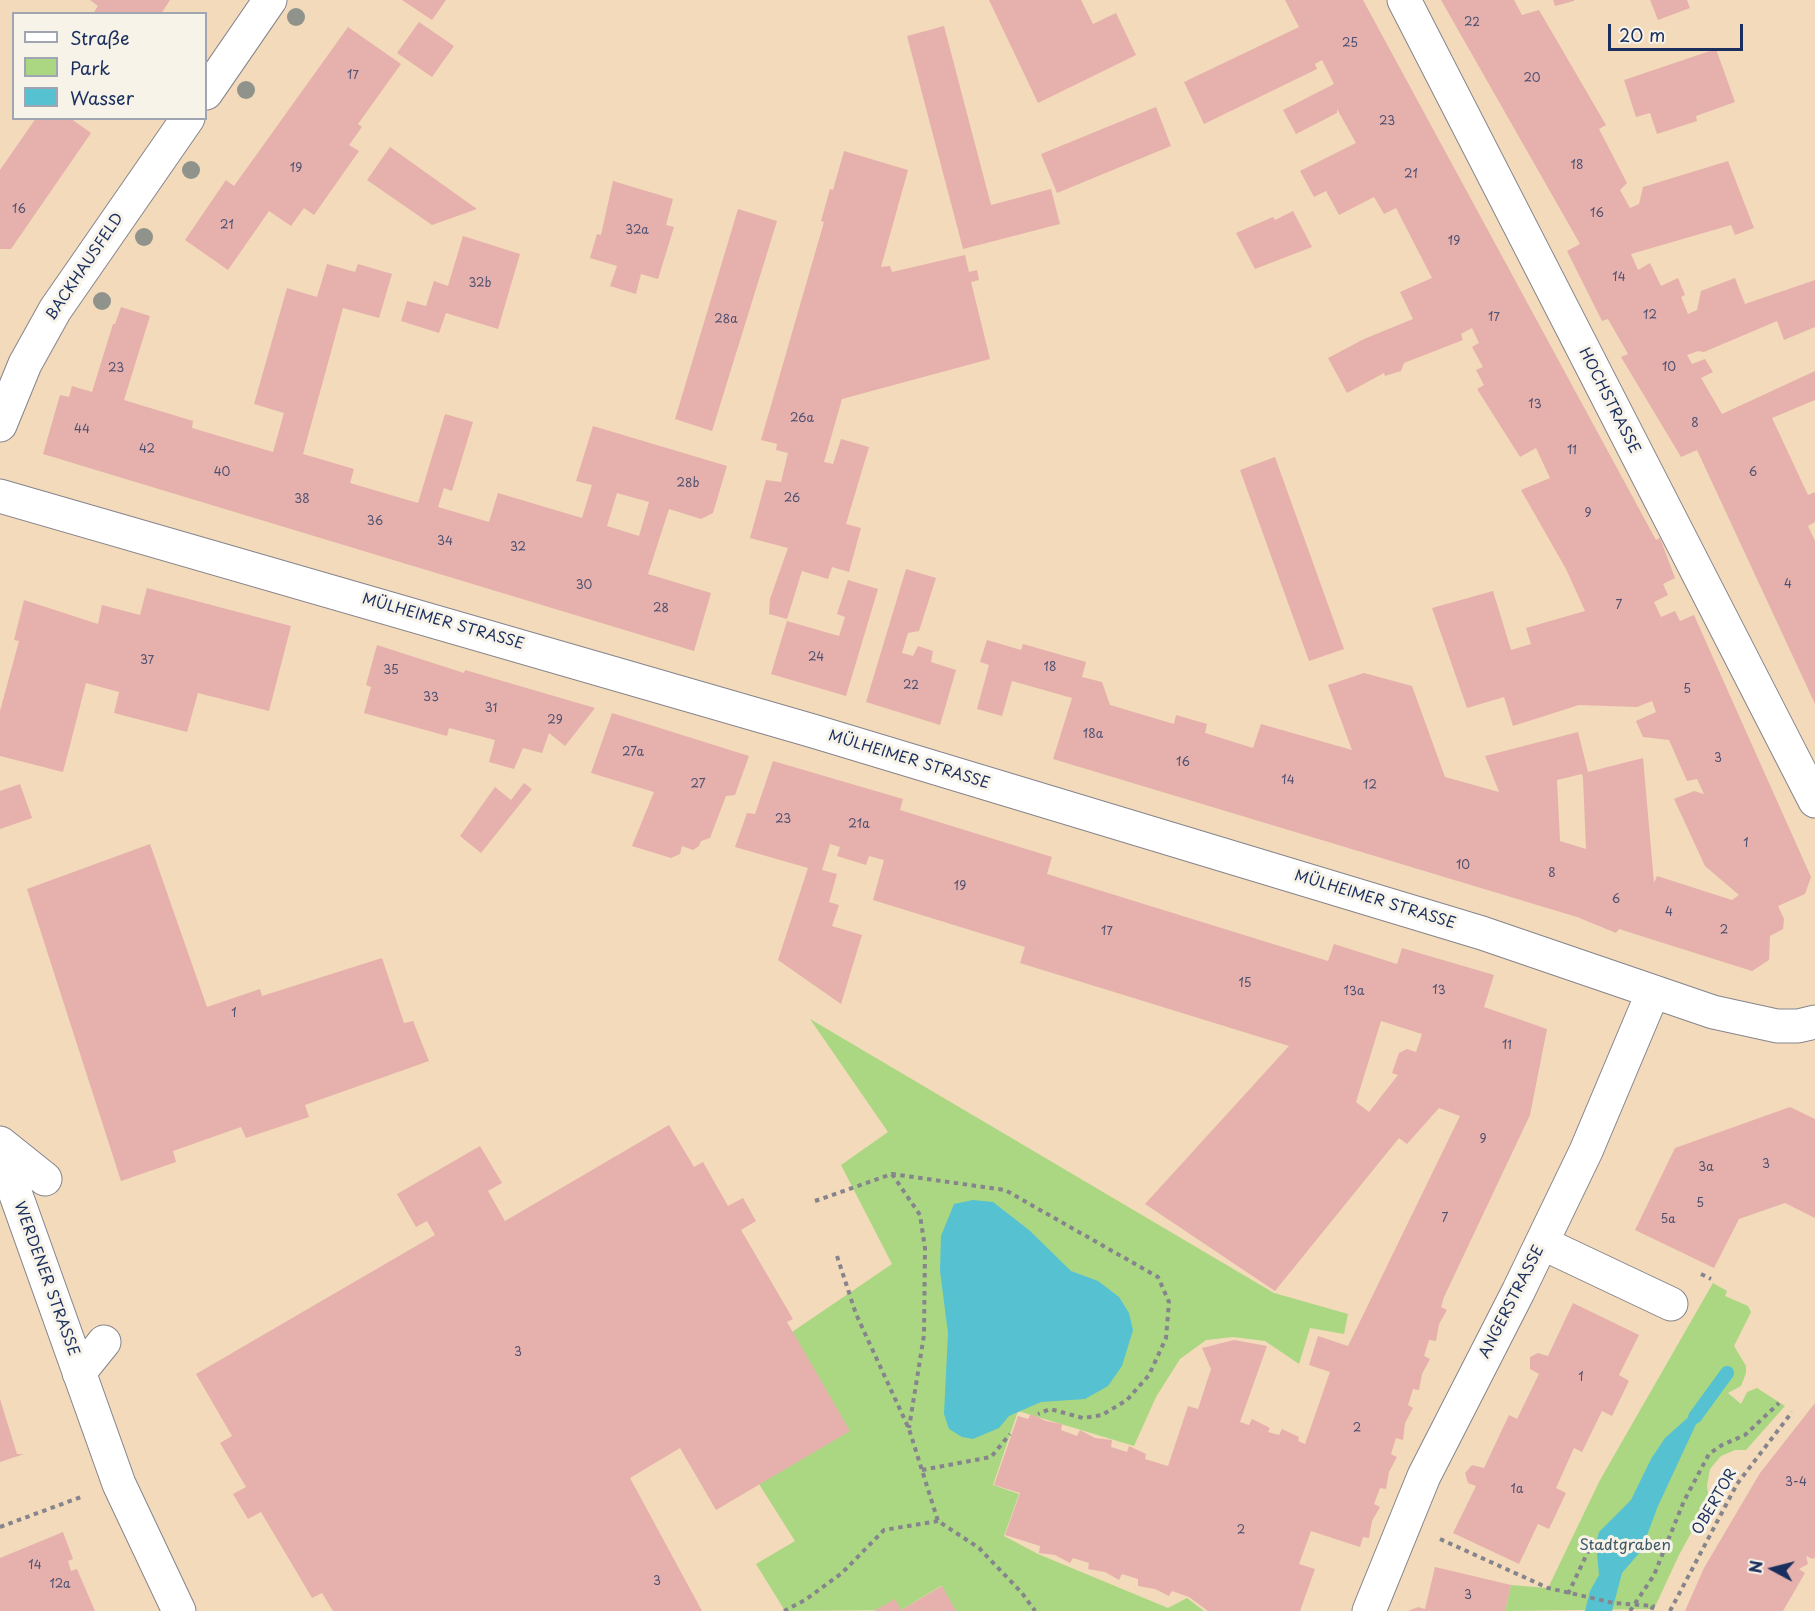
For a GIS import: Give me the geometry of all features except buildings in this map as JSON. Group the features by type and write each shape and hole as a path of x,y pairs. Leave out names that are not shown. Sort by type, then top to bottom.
{"street":[{"path":"207,92 270,0"},
{"name":"HOCHSTRASSE","path":"1404,0 1815,801"},
{"name":"BACKHAUSFELD","path":"0,425 24,363 55,310 187,120"},
{"name":"MÜLHEIMER STRASSE","path":"0,496 813,730 1482,933 1713,1012 1778,1026 1798,1026 1815,1022"},
{"name":"ANGERSTRASSE","path":"1369,1611 1404,1522 1453,1416 1518,1292 1586,1151 1653,992"},
{"path":"0,1143 45,1179"},
{"name":"WERDENER STRASSE","path":"0,1150 119,1484 179,1611"},
{"path":"1542,1243 1671,1304"},
{"name":"WERDENER STRASSE","path":"79,1373 104,1342"}],"path":[{"path":"815,1201 892,1174 1005,1190 1158,1276 1169,1302 1166,1338 1149,1375 1127,1400 1102,1415 1083,1418 1050,1409 1038,1414"},
{"path":"892,1174 920,1215 925,1248 924,1335 909,1429"},
{"path":"837,1256 856,1314 909,1429 938,1521 979,1548 1022,1593 1035,1611"},
{"path":"1630,1611 1654,1575 1684,1501 1709,1454 1722,1445 1745,1435 1779,1403"},
{"name":"OBERTOR","path":"1670,1611 1737,1484 1792,1412"},
{"path":"922,1470 991,1457 1010,1434"},
{"path":"0,1527 119,1484"},
{"path":"784,1611 842,1574 884,1530 938,1521"},
{"path":"1404,1522 1548,1588 1614,1603 1653,1606 1651,1611"},
{"path":"1568,1594 1593,1541"}],"green space":[{"path":"810,1019 1274,1293 1348,1314 1344,1334 1310,1328 1299,1364 1265,1341 1233,1337 1206,1340 1180,1359 1156,1397 1134,1446 1018,1411 993,1485 1019,1494 1004,1536 1038,1554 1168,1608 1187,1598 1204,1611 956,1611 941,1586 901,1610 785,1611 756,1564 795,1541 759,1484 792,1332 892,1264 841,1165 888,1132"},
{"name":"Stadtgraben","path":"1713,1283 1727,1291 1725,1296 1748,1306 1751,1312 1734,1346 1746,1366 1746,1373 1741,1386 1728,1393 1741,1404 1747,1392 1757,1388 1785,1406 1746,1450 1735,1450 1721,1456 1710,1469 1707,1486 1709,1500 1679,1555 1654,1609 1505,1611 1511,1585 1548,1588 1600,1480"}],"water":[{"path":"973,1200 993,1202 1029,1230 1071,1271 1098,1281 1119,1297 1129,1313 1133,1330 1122,1366 1108,1386 1085,1399 1041,1402 1009,1416 999,1428 973,1439 962,1437 949,1429 944,1414 948,1333 940,1271 941,1236 954,1204"},
{"name":"Stadtgraben","path":"1692,1414 1698,1420 1658,1506 1641,1551 1622,1573 1612,1611 1585,1611 1590,1591 1599,1575 1596,1544 1599,1532 1631,1500 1651,1459 1665,1438"}],"waterway":[{"name":"Stadtgraben","path":"1695,1417 1727,1373"}]}
